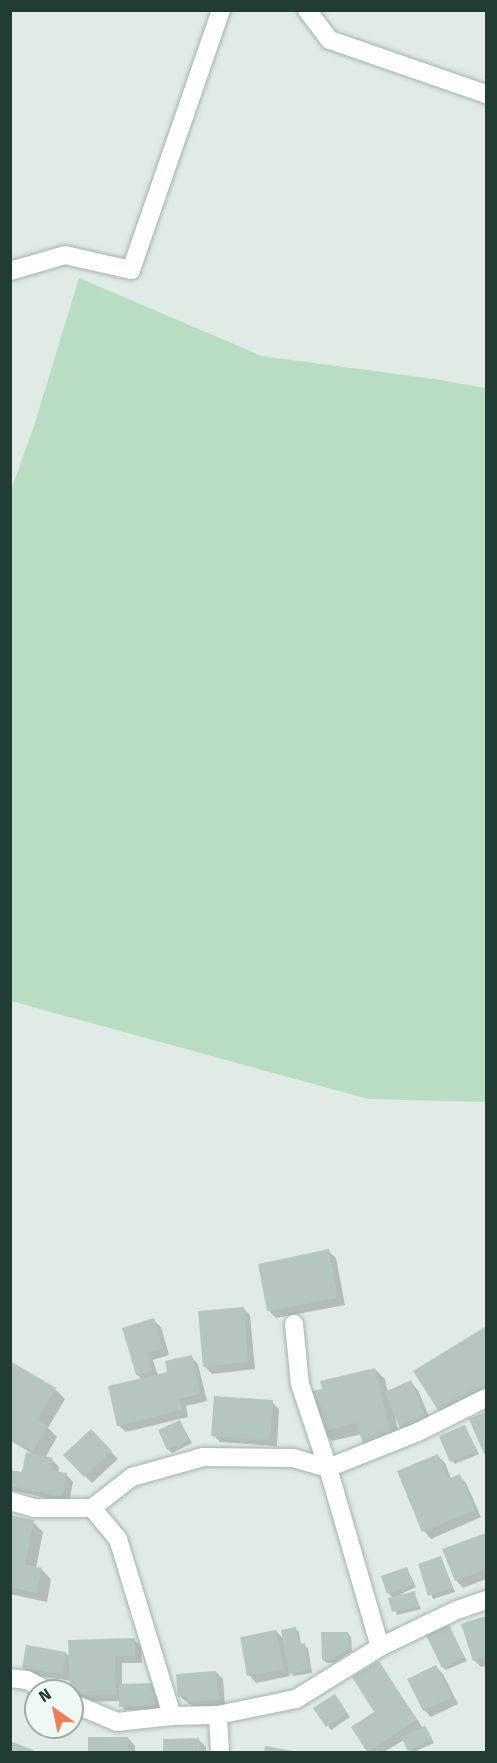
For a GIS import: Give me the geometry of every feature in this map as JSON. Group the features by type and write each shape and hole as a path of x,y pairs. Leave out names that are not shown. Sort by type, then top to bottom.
{"street":[{"path":"10,271 65,255 131,270 221,10"},
{"path":"307,10 330,40 486,94"},
{"path":"294,1324 300,1384 328,1468 380,1647"},
{"path":"10,1500 34,1508 92,1508 132,1477 203,1456 293,1458 328,1468 418,1432 486,1398"},
{"path":"92,1508 118,1539 172,1716"},
{"path":"84,1708 117,1722 172,1716 218,1715 296,1700 380,1647 457,1610 486,1600"},
{"path":"218,1715 220,1752"}],"green space":[{"path":"79,278 262,356 486,388 486,1102 368,1099 11,1001 11,490 34,426"}],"building":[{"path":"329,1249 338,1298 267,1311 258,1264"},
{"path":"244,1307 248,1362 203,1367 198,1311"},
{"path":"154,1318 163,1348 147,1353 152,1371 136,1375 122,1328"},
{"path":"485,1327 486,1387 441,1415 413,1371"},
{"path":"192,1355 200,1394 179,1399 182,1410 117,1426 108,1386 167,1372 165,1361"},
{"path":"10,1361 56,1388 37,1420 48,1426 33,1451 10,1439"},
{"path":"375,1368 392,1438 363,1445 357,1423 321,1432 311,1391 322,1389 320,1381"},
{"path":"411,1380 428,1422 402,1433 385,1392"},
{"path":"214,1396 273,1400 270,1440 211,1436"},
{"path":"486,1412 486,1453 484,1454 469,1419"},
{"path":"180,1420 189,1440 167,1450 158,1430"},
{"path":"465,1425 477,1451 450,1462 439,1436"},
{"path":"91,1429 112,1451 84,1477 63,1455"},
{"path":"26,1452 53,1458 50,1470 67,1473 62,1497 10,1486 10,1470 22,1472"},
{"path":"438,1454 448,1479 460,1474 475,1510 422,1532 397,1471"},
{"path":"10,1515 34,1520 25,1564 42,1568 37,1593 10,1587"},
{"path":"486,1533 486,1569 455,1581 442,1549"},
{"path":"441,1556 452,1588 428,1596 418,1564"},
{"path":"407,1567 413,1584 387,1594 381,1576"},
{"path":"415,1591 418,1606 392,1612 388,1598"},
{"path":"486,1616 486,1657 473,1661 461,1624"},
{"path":"449,1624 464,1657 442,1668 426,1635"},
{"path":"296,1627 299,1644 305,1643 310,1670 289,1674 281,1630"},
{"path":"276,1630 284,1669 247,1676 240,1637"},
{"path":"321,1632 348,1632 349,1648 331,1660 322,1660"},
{"path":"135,1638 135,1656 115,1656 116,1694 84,1695 84,1679 70,1679 68,1640"},
{"path":"26,1645 66,1652 63,1674 22,1668"},
{"path":"379,1661 417,1720 367,1752 351,1727 374,1712 352,1677"},
{"path":"436,1665 452,1697 423,1711 407,1679"},
{"path":"216,1671 219,1700 188,1702 187,1696 178,1697 176,1674"},
{"path":"155,1683 156,1706 119,1707 119,1684"},
{"path":"335,1694 347,1713 326,1727 313,1708"},
{"path":"425,1726 432,1739 408,1751 401,1737"},
{"path":"88,1737 128,1737 128,1752 88,1752"},
{"path":"199,1738 199,1752 163,1752 163,1739"},
{"path":"10,1741 38,1752 10,1752"},
{"path":"265,1746 294,1751 294,1752 264,1752"}]}
